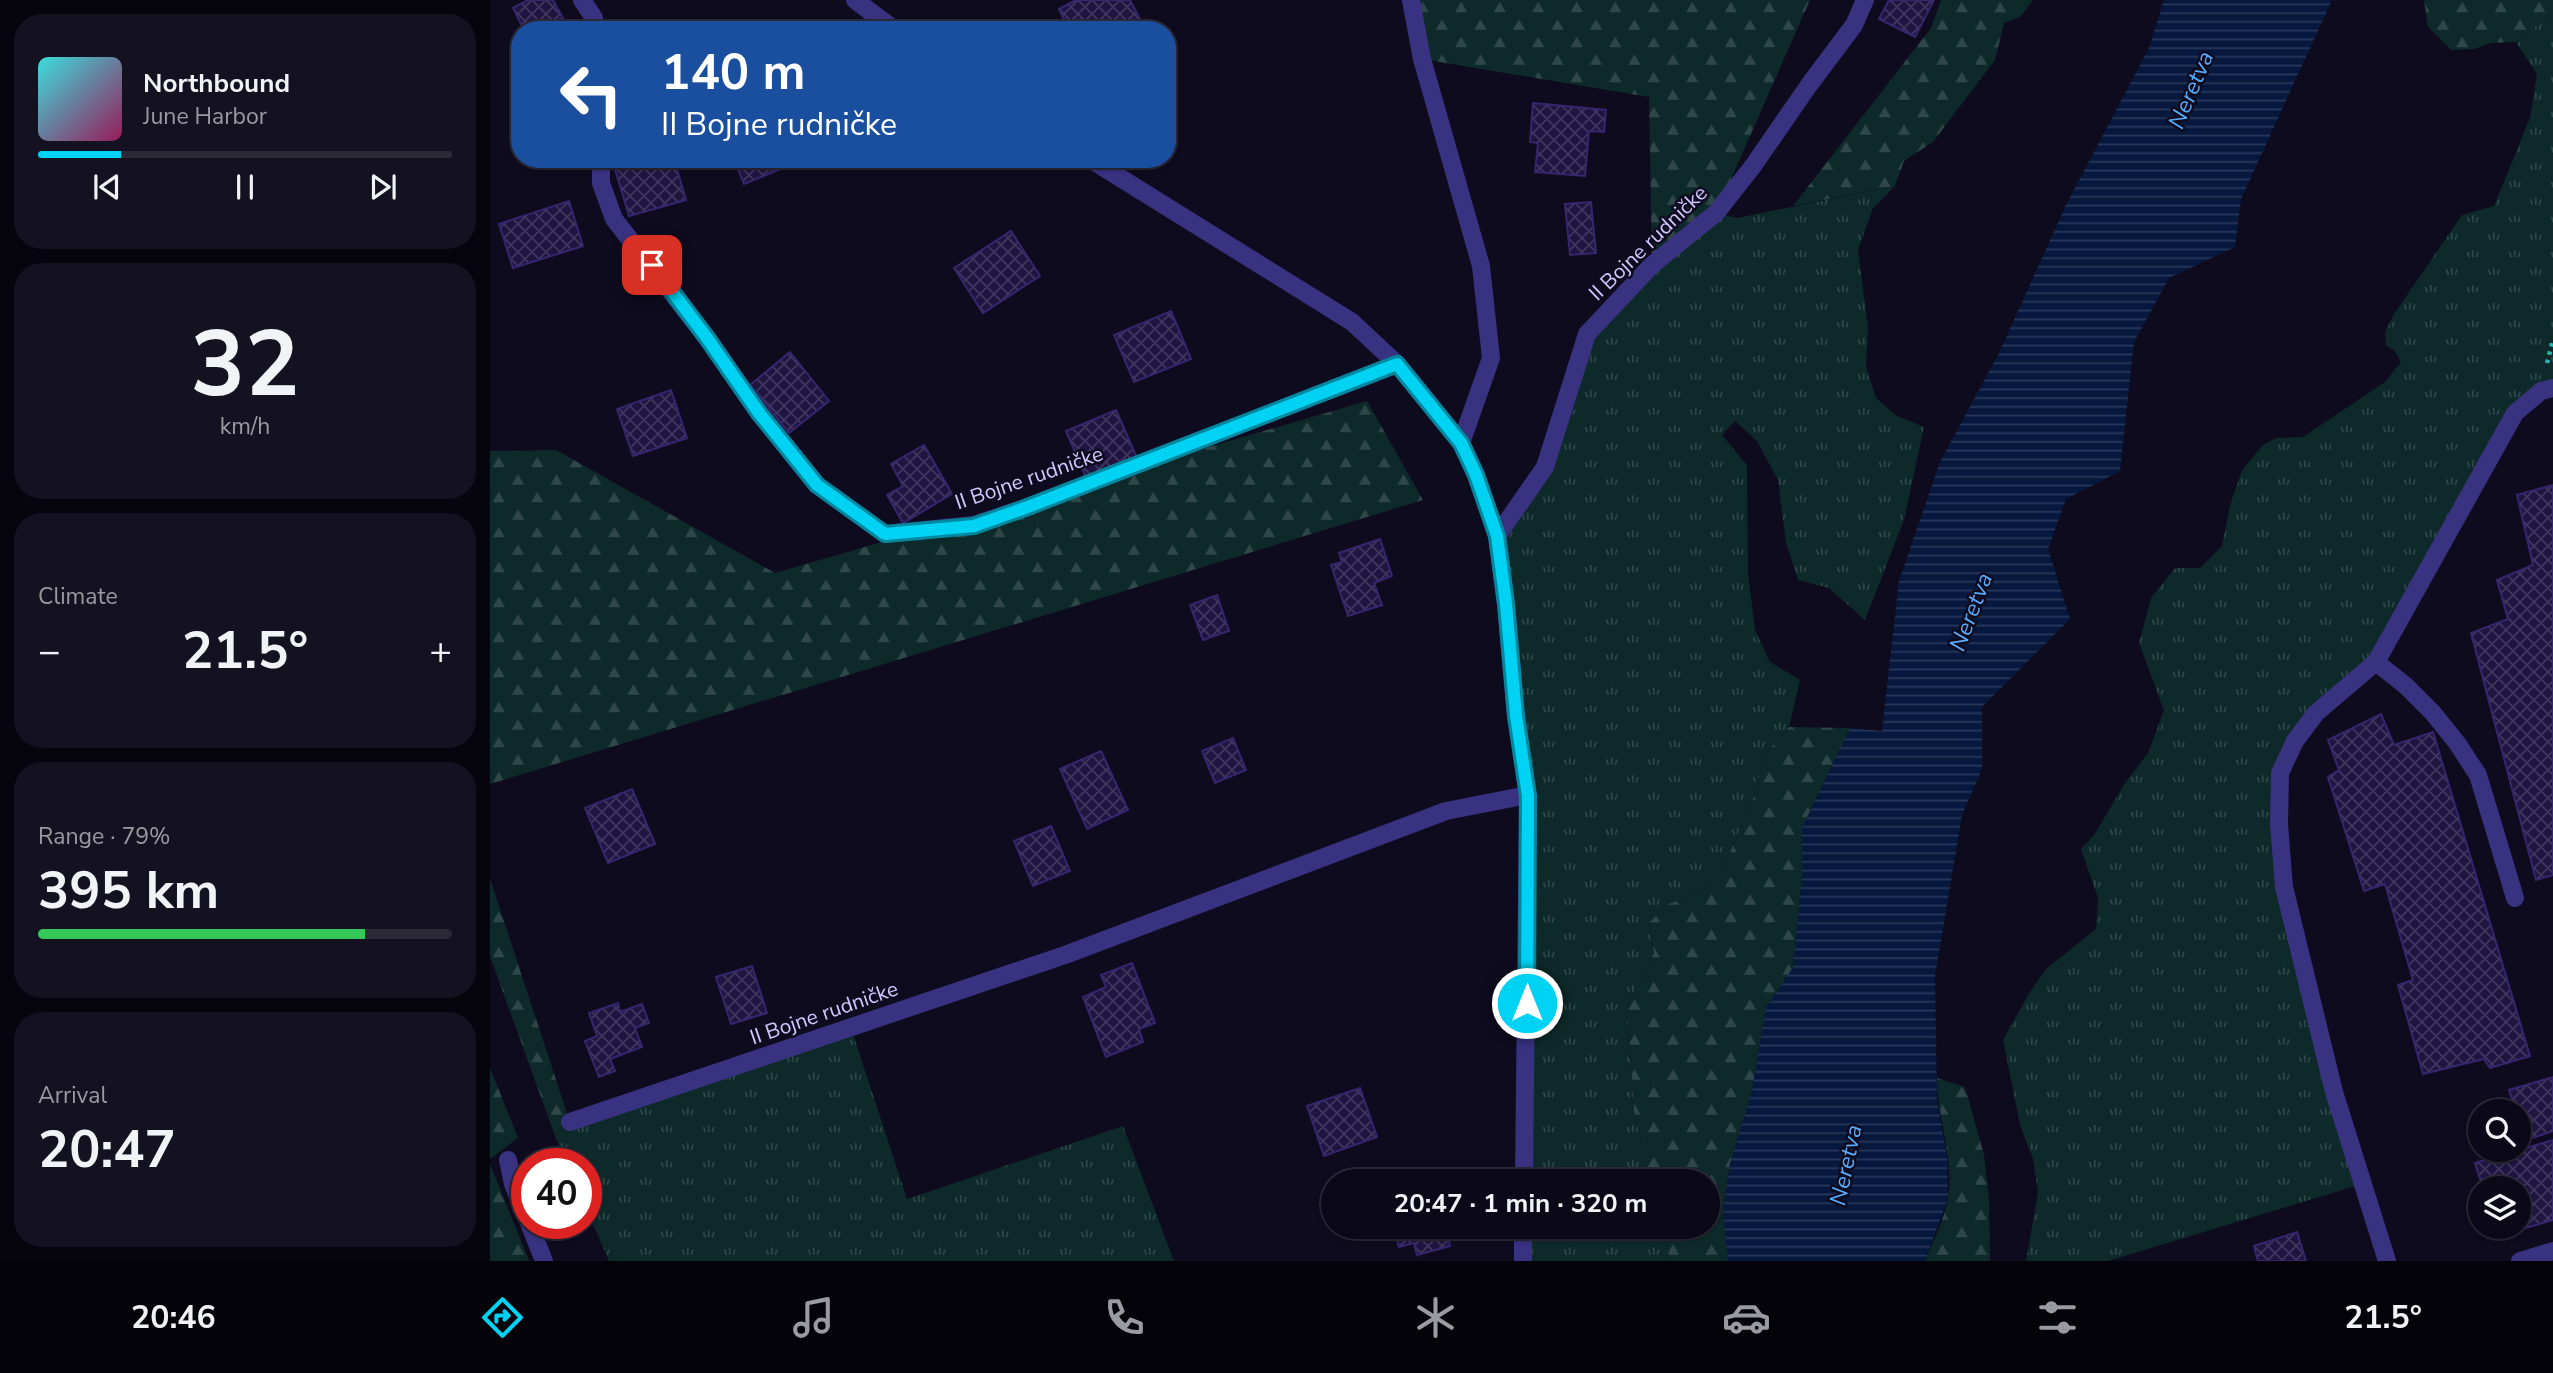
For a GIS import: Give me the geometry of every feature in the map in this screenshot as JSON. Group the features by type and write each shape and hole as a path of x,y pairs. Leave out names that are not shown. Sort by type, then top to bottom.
{"street":[{"path":"582,0 594,21"},
{"path":"855,0 883,21"},
{"path":"1411,0 1422,59 1480,266 1491,358 1461,443"},
{"name":"II Bojne rudničke","path":"1497,536 1545,467 1587,334 1652,265 1716,214 1854,24 1865,0"},
{"name":"II Bojne rudničke","path":"601,168 601,183 614,219 707,338 759,413 817,485 885,534 974,526 1397,364"},
{"path":"1104,168 1352,322 1397,364 1461,443 1476,475 1497,536 1516,716 1528,796 1524,1169"},
{"path":"2387,1261 2334,1092 2284,887 2279,824 2280,773 2295,741 2316,713 2376,662 2515,412 2540,391 2553,388"},
{"path":"2376,662 2406,686 2433,713 2478,775 2515,898"},
{"name":"II Bojne rudničke","path":"570,1122 1065,955 1446,811 1528,796"},
{"path":"508,1160 511,1174"},
{"path":"535,1239 544,1261"},
{"path":"1523,1239 1523,1261"},
{"path":"2520,1261 2553,1251"}],"green space":[{"path":"1411,0 1810,0 1716,213 1652,265 1649,97 1422,59"},
{"path":"1941,0 2033,0 2020,17 2004,23 1995,60 1933,142 1904,161 1895,186 1793,206 1931,28"},
{"path":"2424,0 2553,0 2553,12 2516,42 2451,50 2428,27"},
{"path":"2553,12 2553,388 2515,413 2397,628 2316,713 2280,773 2284,887 2362,1184 2108,1261 2026,1261 2038,1192 2033,1159 2020,1125 2003,1040 2046,969 2096,929 2098,898 2081,849 2094,835 2125,783 2148,753 2164,710 2139,643 2151,598 2175,568 2200,568 2222,546 2230,505 2242,470 2263,445 2276,438 2303,437 2385,382 2401,362 2394,350 2386,346 2385,332 2394,314 2462,215 2494,206 2530,118 2537,74 2516,42"},
{"path":"1895,186 1873,208 1858,250 1868,328 1866,367 1876,398 1897,416 1924,427 1904,520 1865,620 1829,588 1798,580 1786,543 1778,480 1757,441 1735,421 1722,435 1747,465 1748,573 1755,630 1770,662 1800,680 1789,727 1764,756 1754,796 1723,869 1692,896 1668,904 1649,923 1654,953 1627,1006 1634,1111 1648,1169 1524,1169 1528,795 1497,536 1545,467 1587,334 1716,213 1737,218"},
{"path":"1367,401 1423,500 490,784 490,451 556,450 775,573"},
{"path":"1789,727 1850,728 1802,828 1802,877 1793,968 1766,1008 1752,1091 1730,1164 1723,1212 1728,1261 1670,1261 1666,1239 1720,1239 1720,1169 1648,1169 1634,1111 1627,1006 1654,953 1649,923 1668,904 1692,896 1723,869 1754,796 1764,756"},
{"path":"490,879 570,1122 555,1136 490,956"},
{"path":"851,1028 907,1199 1123,1126 1174,1261 609,1261 599,1239 602,1239 602,1148 560,1148 555,1136 570,1122"},
{"path":"490,1068 518,1138 490,1159"},
{"path":"1937,1078 1965,1087 1984,1155 1989,1199 1990,1261 1925,1261 1944,1215 1950,1185"},
{"path":"490,1164 511,1216 511,1239 520,1239 529,1261 490,1261"},
{"path":"1523,1239 1666,1239 1670,1261 1523,1261"}],"water":[{"name":"Neretva","path":"2164,0 2332,0 2241,199 2235,247 2169,278 2134,342 2120,471 2066,499 2048,549 2070,619 1982,707 1982,769 1962,815 1935,976 1937,1100 1947,1157 1948,1198 1925,1261 1728,1261 1723,1212 1730,1164 1752,1091 1766,1008 1793,968 1802,877 1802,828 1850,728 1882,731 1899,581 1940,462 1999,353 2066,205 2149,48"}],"building":[{"path":"528,0 553,0 563,18 558,21 520,21 513,8"},
{"path":"1076,0 1130,0 1141,21 1065,21 1059,9"},
{"path":"1889,0 1934,0 1915,37 1879,19"},
{"path":"1533,103 1606,110 1604,132 1589,131 1585,176 1535,172 1538,143 1530,142"},
{"path":"615,168 677,168 686,200 629,216"},
{"path":"738,168 783,168 744,184"},
{"path":"569,201 583,246 513,268 499,224"},
{"path":"1591,202 1596,253 1570,255 1565,204"},
{"path":"1011,231 1040,276 983,313 954,268"},
{"path":"1171,311 1191,359 1134,382 1114,335"},
{"path":"790,352 829,401 789,433 750,385"},
{"path":"671,390 687,438 633,456 617,409"},
{"path":"1116,410 1137,458 1087,480 1066,431"},
{"path":"924,445 952,494 903,523 887,495 903,486 891,464"},
{"path":"2553,485 2553,875 2536,880 2471,633 2508,619 2497,580 2533,565 2517,495"},
{"path":"1380,539 1392,576 1374,583 1382,605 1348,616 1331,565 1342,562 1339,553"},
{"path":"1217,595 1229,631 1203,640 1190,605"},
{"path":"2381,714 2394,745 2433,732 2530,1056 2490,1068 2484,1059 2423,1074 2398,985 2413,980 2385,884 2364,891 2328,777 2339,770 2328,740"},
{"path":"1233,738 1246,770 1215,783 1202,751"},
{"path":"1101,751 1128,810 1087,829 1060,769"},
{"path":"632,789 655,844 608,863 585,808"},
{"path":"1051,826 1070,871 1033,886 1014,841"},
{"path":"1132,963 1155,1023 1139,1029 1143,1042 1106,1057 1083,997 1106,987 1101,975"},
{"path":"752,966 767,1013 731,1024 716,977"},
{"path":"618,1003 620,1012 642,1004 649,1023 635,1028 642,1047 610,1059 615,1071 599,1077 585,1041 597,1036 589,1013"},
{"path":"2553,1077 2553,1131 2531,1139 2531,1099 2512,1099 2509,1090"},
{"path":"1360,1088 1377,1137 1324,1156 1307,1106"},
{"path":"2553,1140 2553,1220 2531,1226 2531,1176 2479,1176 2475,1163 2531,1162 2531,1146"},
{"path":"2297,1232 2306,1261 2258,1261 2254,1246"},
{"path":"1397,1239 1448,1239 1450,1246 1417,1255 1414,1243 1399,1247"}],"route":[{"path":"652,265 759,413 817,485 885,534 974,526 1397,364 1461,443 1476,475 1497,536 1516,716 1528,796 1527,1003"}]}
